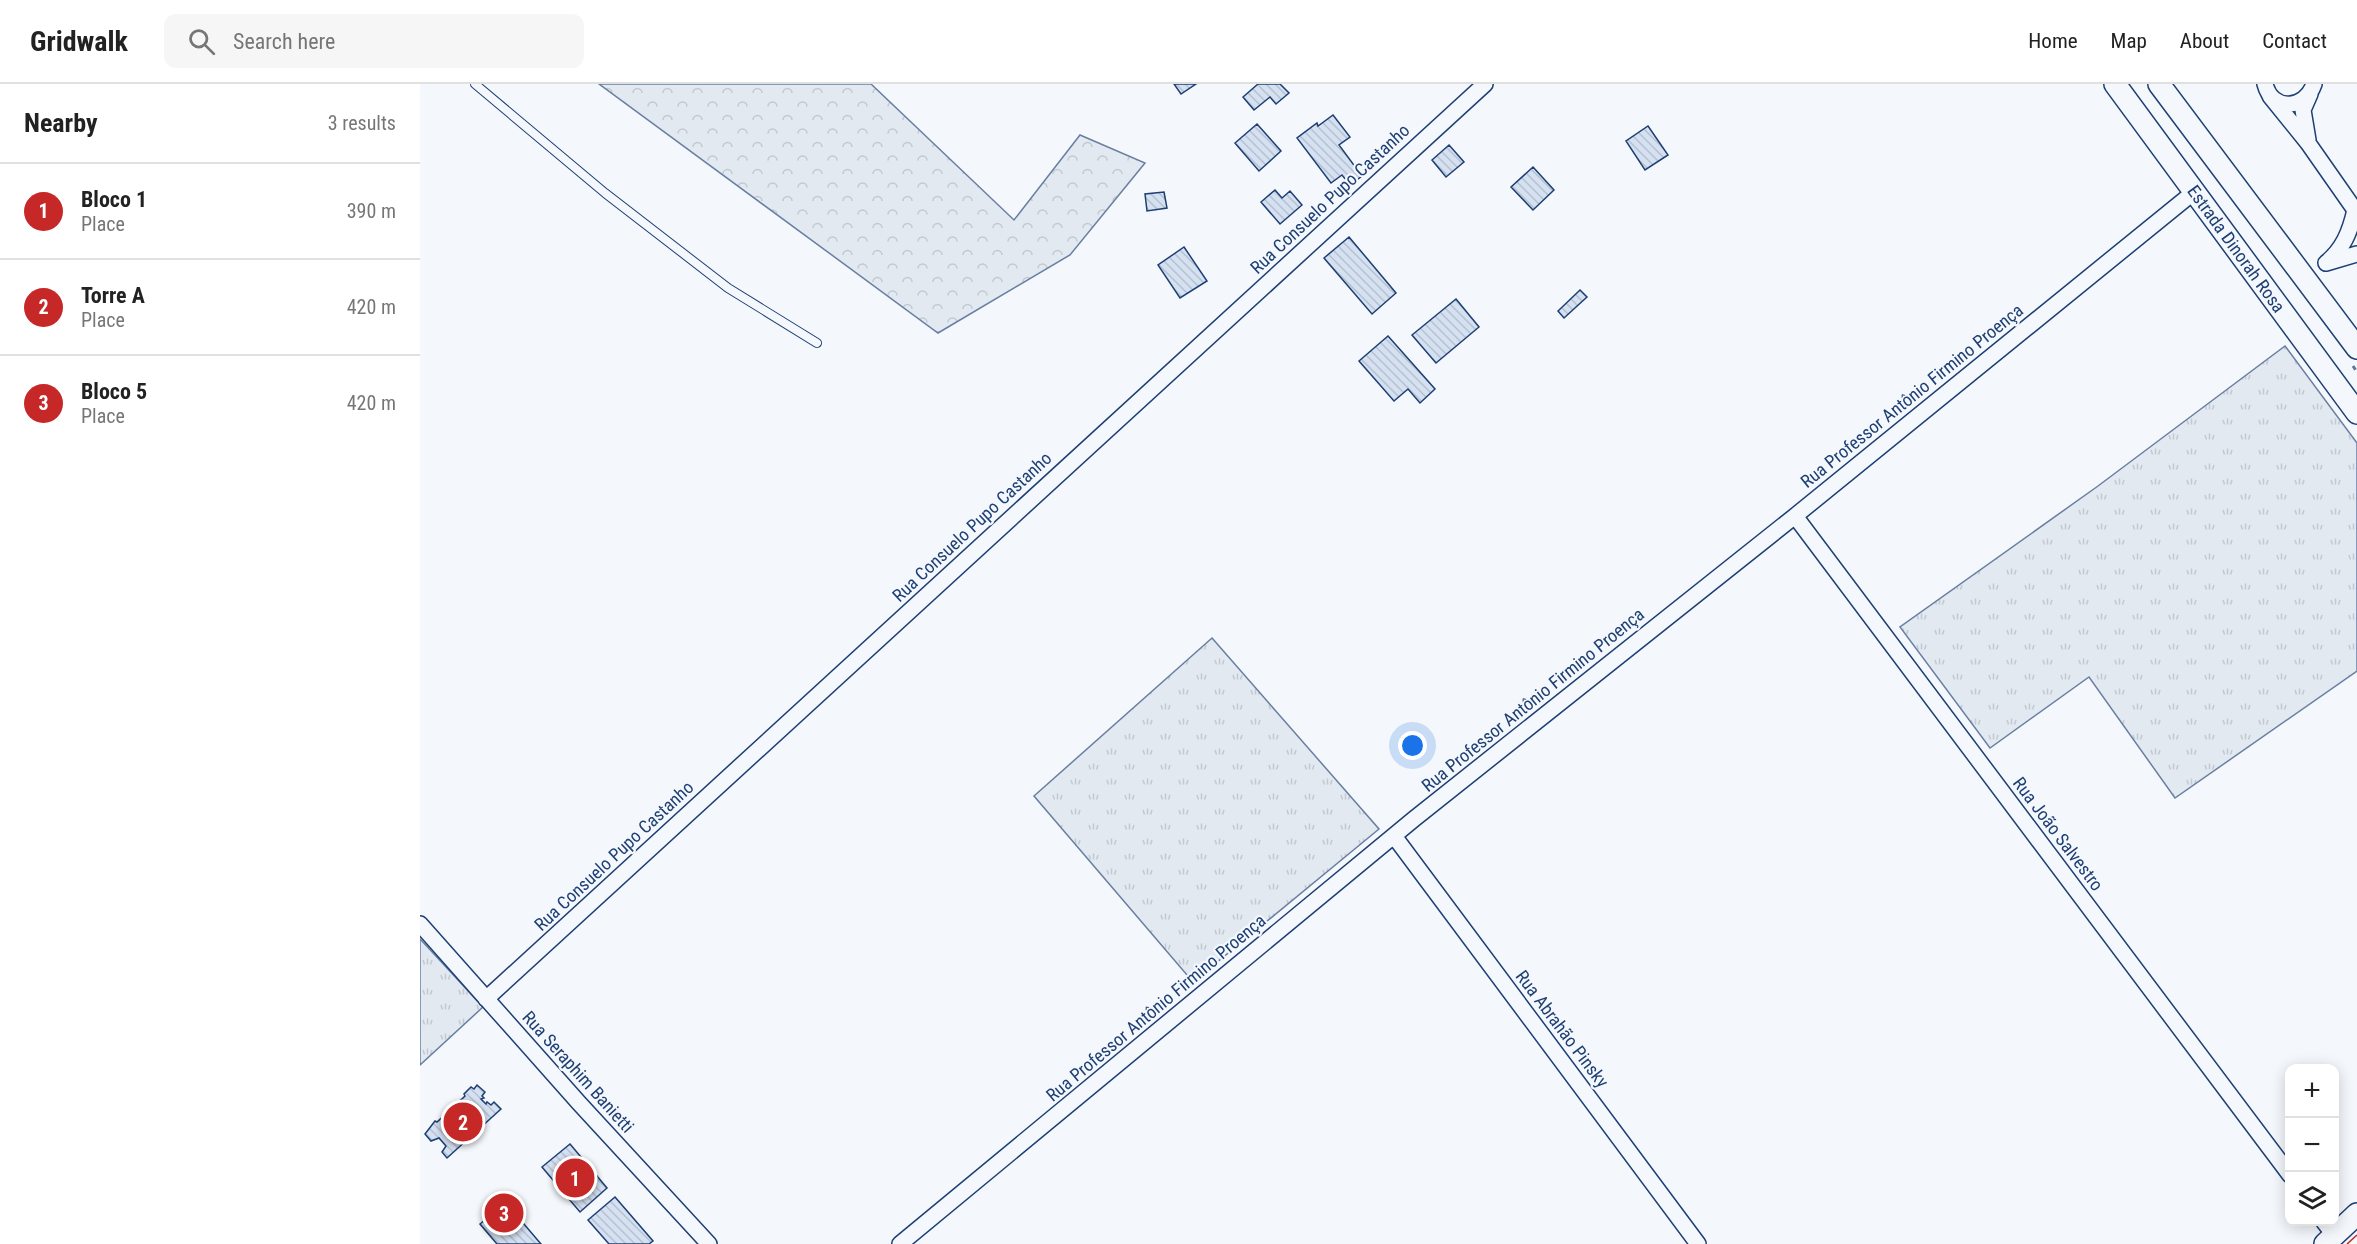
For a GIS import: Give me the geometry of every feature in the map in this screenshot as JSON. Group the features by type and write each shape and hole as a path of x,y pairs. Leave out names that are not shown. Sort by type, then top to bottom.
{"main road":[{"name":"Estrada Dinorah Rosa","path":"2115,84 2357,413"},
{"name":"Estrada Dinorah Rosa","path":"2159,84 2357,348"},
{"path":"2328,1234 2357,1214"}],"street":[{"name":"Rua Consuelo Pupo Castanho","path":"486,999 1485,84"},
{"path":"2266,88 2277,102 2287,105 2296,104 2305,99 2316,87"},
{"path":"2308,143 2303,110 2316,87"},
{"path":"2266,88 2356,212 2350,232 2337,254 2326,263 2357,255"},
{"name":"Rua Professor Antônio Firmino Proença","path":"900,1244 1394,836 1795,516 2194,192"},
{"name":"Rua João Salvestro","path":"1795,516 2287,1172"},
{"name":"Rua Abrahão Pinsky","path":"1394,836 1698,1244"},
{"name":"Rua Seraphim Banietti","path":"420,924 708,1244"}],"lane":[{"path":"476,84 605,193 719,281 817,343"}],"green space":[{"path":"599,84 871,84 1014,220 1080,135 1145,163 1070,255 938,333"},
{"path":"2285,346 2357,443 2357,671 2175,798 2089,677 1990,748 1900,627 2098,486"},
{"path":"1212,638 1379,829 1193,982 1034,796"},
{"path":"420,939 483,1007 420,1065"}],"building":[{"path":"1174,84 1196,84 1181,94"},
{"path":"1258,84 1280,84 1289,93 1276,104 1270,97 1254,110 1243,97"},
{"path":"1333,115 1350,137 1339,145 1362,176 1350,185 1342,175 1331,183 1297,138 1317,123 1318,126"},
{"path":"1257,124 1281,151 1259,171 1235,143"},
{"path":"1648,126 1668,155 1645,170 1626,141"},
{"path":"1449,145 1464,162 1446,177 1432,160"},
{"path":"1533,167 1554,190 1533,210 1511,187"},
{"path":"1275,190 1282,198 1290,191 1302,205 1280,224 1261,202"},
{"path":"1164,192 1167,208 1147,211 1145,194"},
{"path":"1349,237 1396,293 1372,314 1324,258"},
{"path":"1184,247 1207,281 1180,298 1158,265"},
{"path":"1580,290 1587,297 1564,318 1558,311"},
{"path":"1456,299 1479,327 1436,363 1412,335"},
{"path":"1388,336 1435,389 1420,403 1408,389 1394,401 1359,361"},
{"path":"477,1085 485,1092 482,1096 484,1098 481,1099 486,1104 487,1102 491,1105 494,1102 501,1109 447,1158 442,1152 446,1146 439,1138 431,1141 425,1134 435,1121 437,1122 465,1096 464,1094 471,1087 474,1089"},
{"path":"570,1144 607,1188 580,1212 542,1167"},
{"path":"615,1197 653,1241 649,1244 609,1244 588,1220"},
{"path":"506,1203 541,1244 497,1244 480,1224"}],"power":[{"path":"2347,1244 2357,1235"}],"place":[{"name":"Torre A","path":"463,1122"},
{"name":"Bloco 1","path":"575,1178"},
{"name":"Bloco 5","path":"504,1213"}]}
